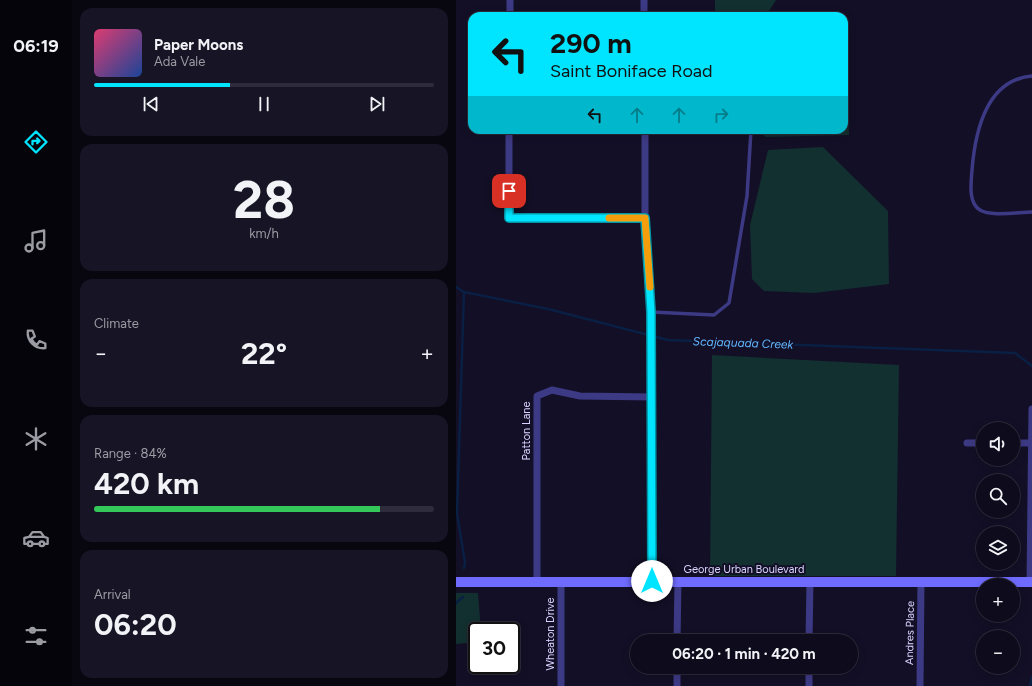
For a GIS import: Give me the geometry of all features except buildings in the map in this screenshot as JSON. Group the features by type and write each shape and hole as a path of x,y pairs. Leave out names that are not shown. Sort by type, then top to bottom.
{"street":[{"path":"510,0 510,12"},
{"path":"644,0 644,12"},
{"path":"509,134 509,218 645,218"},
{"path":"644,134 645,218 652,348 652,581"},
{"name":"Patton Lane","path":"537,581 537,396 552,390 580,396 652,397"},
{"path":"1031,582 1032,409"},
{"path":"966,443 976,443"},
{"path":"1020,443 1031,443"},
{"path":"809,634 810,580"},
{"name":"George Urban Boulevard","path":"456,582 810,580 1031,582"},
{"name":"Andres Place","path":"920,686 921,580"},
{"name":"Wheaton Drive","path":"561,581 561,686"},
{"path":"677,634 678,581"},
{"path":"677,674 677,686"},
{"path":"809,674 809,686"}],"lane":[{"path":"1032,76 1022,77 1008,83 981,118 974,143 971,183 974,205 980,210 991,214 1032,212"},
{"path":"651,312 714,316 729,304 747,196 751,134"}],"green space":[{"path":"715,0 776,0 768,12 715,12"},
{"path":"848,114 849,135 766,137 762,134 848,134"},
{"path":"823,147 888,211 889,284 814,293 764,291 752,279 750,225 768,150"},
{"path":"712,355 899,365 896,576 710,576"},
{"path":"456,593 478,593 480,622 468,622 468,643 456,644"}],"waterway":[{"name":"Scajaquada Creek","path":"456,287 464,292 548,309 668,340 1015,353 1032,366"},
{"path":"464,292 457,513 465,563 464,568"},
{"path":"456,603 463,597"},
{"path":"1030,686 1032,677"}],"slow traffic":[{"path":"609,218 645,218 650,287"}],"route":[{"path":"509,191 509,218 645,218 651,312 652,581"}]}
